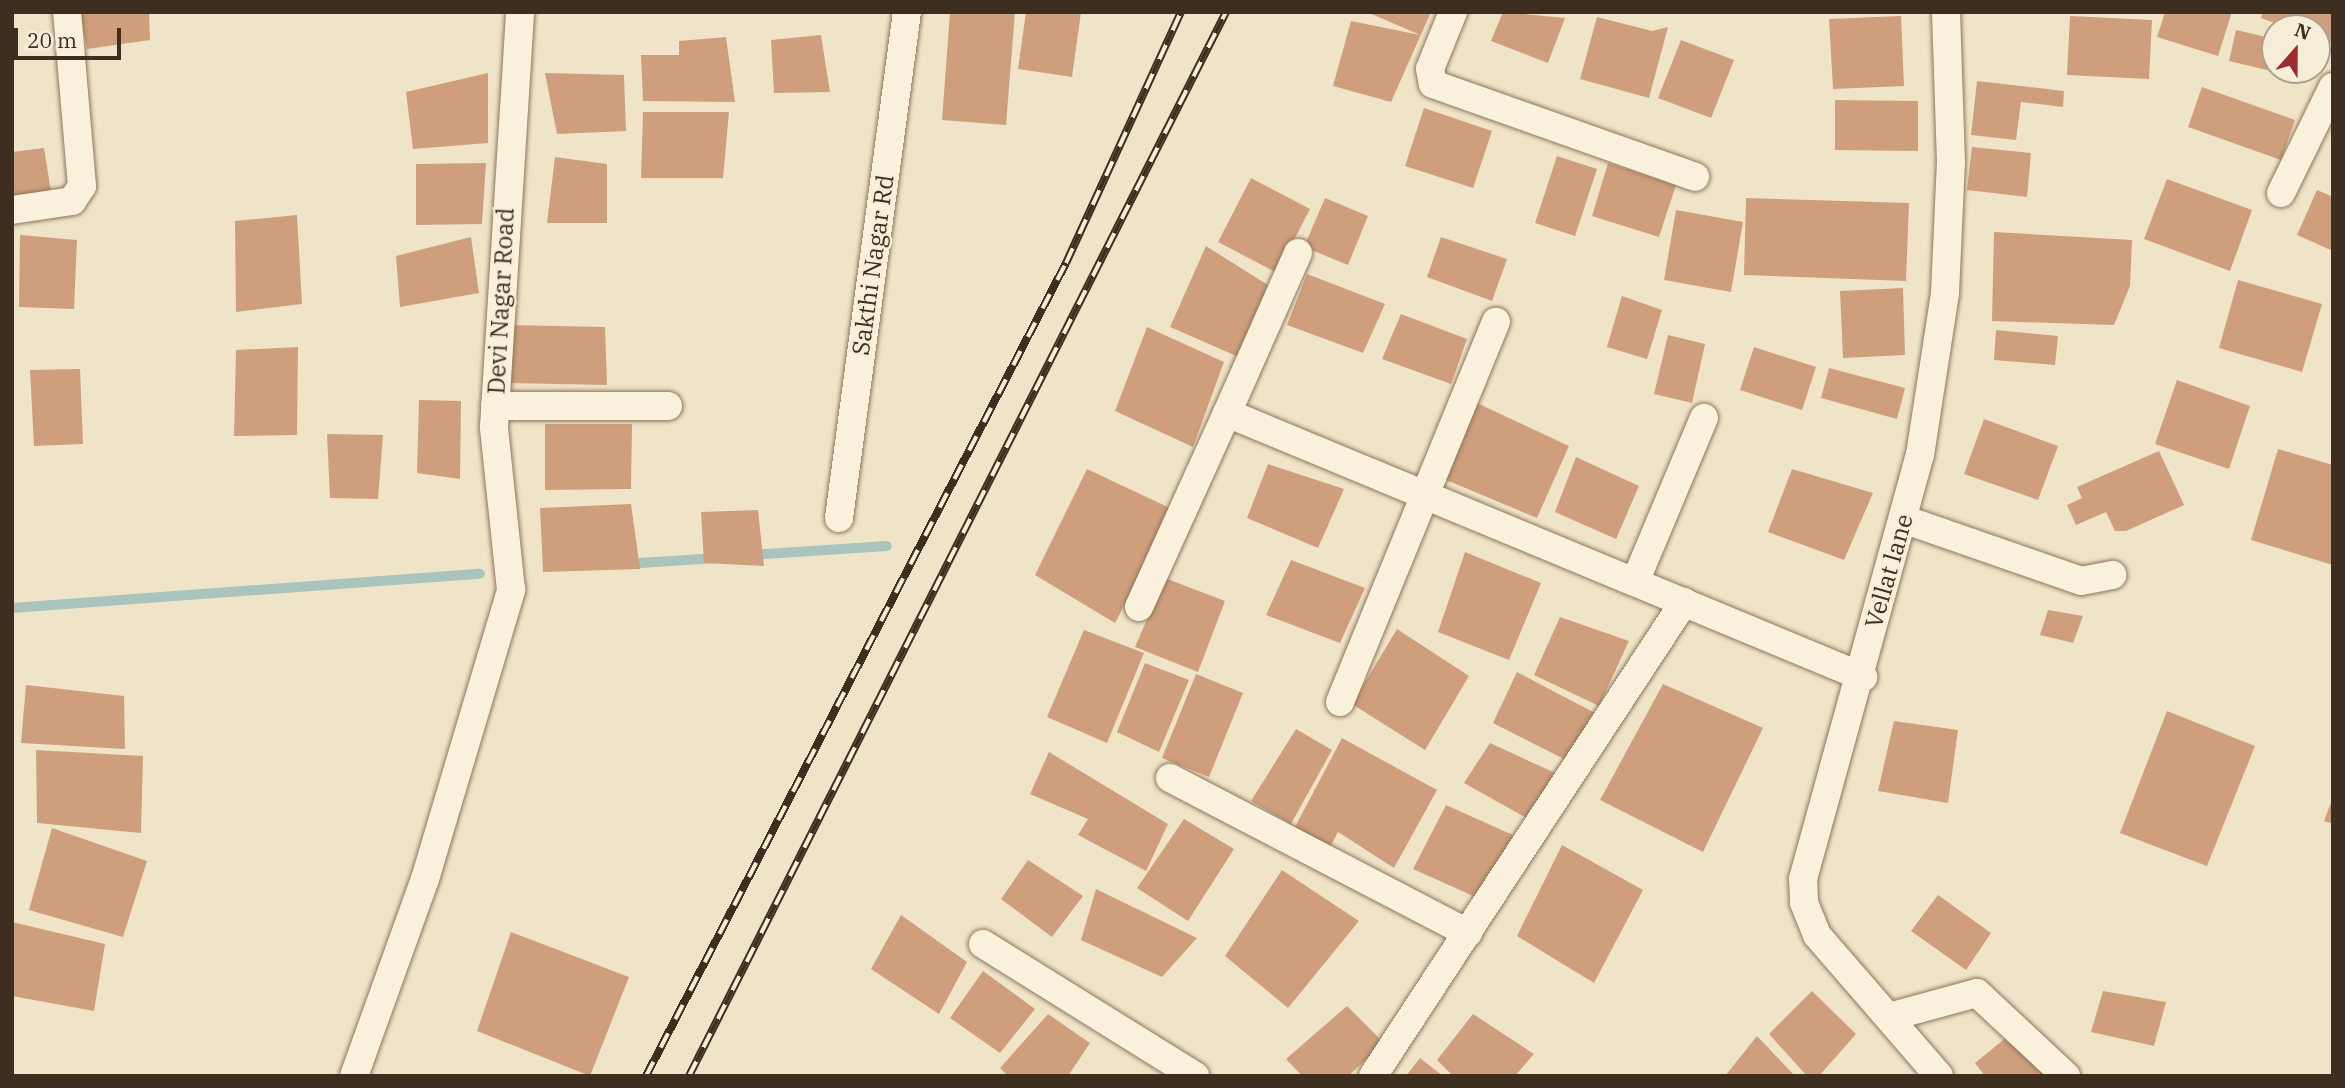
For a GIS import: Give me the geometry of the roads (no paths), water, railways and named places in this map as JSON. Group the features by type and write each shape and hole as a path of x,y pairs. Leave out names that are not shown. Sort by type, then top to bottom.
{"street":[{"path":"12,210 72,201 82,186 67,12"},
{"name":"Devi Nagar Road","path":"354,1076 425,879 511,590 495,406 520,12"},
{"name":"Sakthi Nagar Rd","path":"839,518 906,12"},
{"path":"1453,12 1430,69 1433,84 1695,177"},
{"name":"Vellat lane","path":"1939,1076 1817,935 1804,902 1810,852 1863,677 1878,595 1903,519 1920,455 1945,293 1951,163 1946,12"},
{"path":"2281,193 2333,87"},
{"path":"1139,607 1298,253"},
{"path":"1340,702 1496,322"},
{"path":"495,406 667,406"},
{"path":"1227,413 1863,677"},
{"path":"1635,582 1704,418"},
{"path":"1903,519 2081,581 2112,575"},
{"path":"1373,1076 1684,602"},
{"path":"1170,778 1468,933"},
{"path":"983,944 1195,1076"},
{"path":"1889,1017 1977,993 2066,1076"}],"waterway":[{"path":"750,555 887,546"},
{"path":"625,564 717,558"},
{"path":"12,608 480,574"}],"railway":[{"path":"646,1076 1066,263 1181,12"},
{"path":"689,1076 1226,12"}]}
